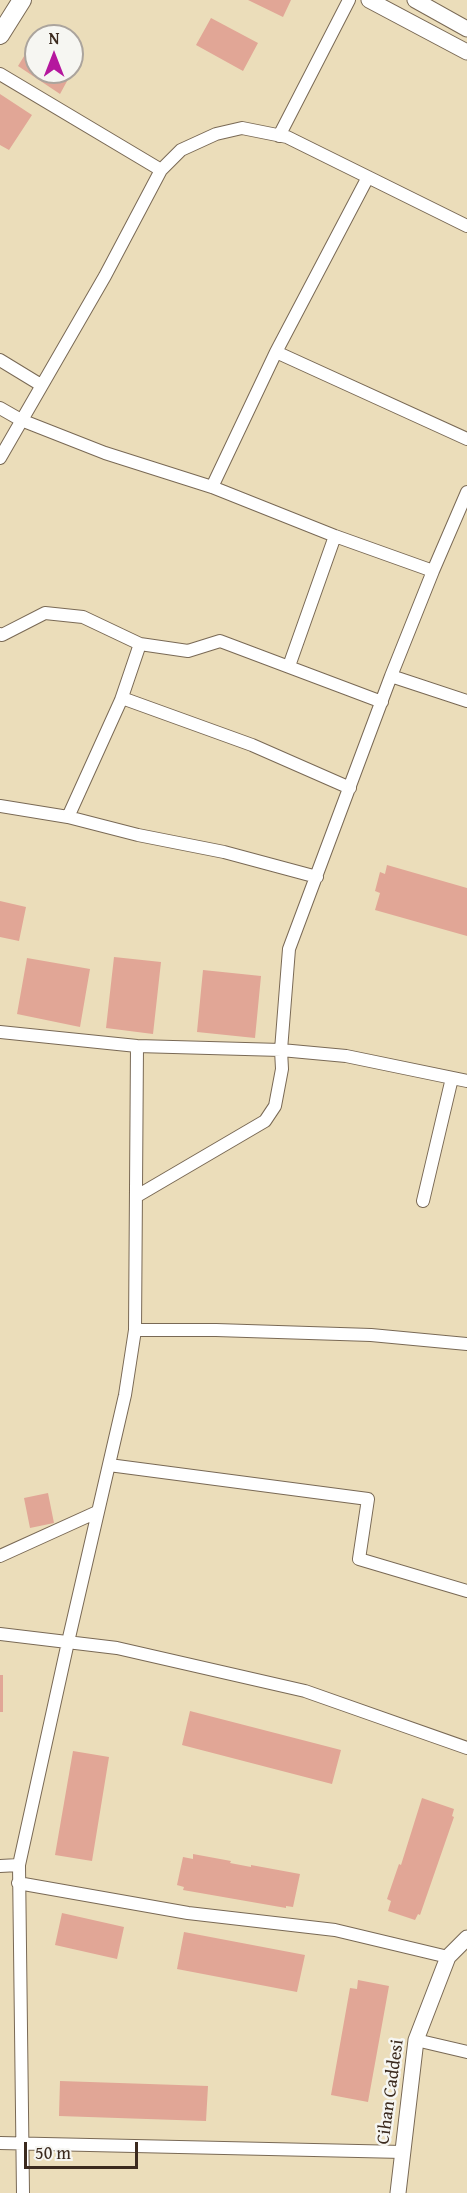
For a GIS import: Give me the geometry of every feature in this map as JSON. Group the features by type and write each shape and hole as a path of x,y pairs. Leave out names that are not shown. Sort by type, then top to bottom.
{"main road":[{"path":"0,35 22,0"}],"street":[{"path":"279,136 349,0"},
{"path":"369,0 467,52"},
{"path":"415,0 467,28"},
{"path":"0,74 161,170"},
{"path":"0,458 105,276 161,170 181,150 216,134 242,128 287,137 467,226"},
{"path":"212,488 276,352 368,177"},
{"path":"276,352 467,438"},
{"path":"0,360 41,385"},
{"path":"0,408 21,420 105,453 212,488 335,537 433,571"},
{"path":"137,1196 266,1121 274,1106 282,1068 281,1050 289,949 391,676 467,492"},
{"path":"289,666 335,537"},
{"path":"0,634 45,613 83,617 140,644 188,651 220,641 382,702"},
{"path":"68,817 122,698 140,644"},
{"path":"391,676 467,701"},
{"path":"122,698 252,745 350,788"},
{"path":"0,806 68,817 138,835 224,852 317,877"},
{"path":"0,1032 137,1046 281,1050 346,1056 467,1081"},
{"path":"23,2193 19,1865 125,1395 135,1330 137,1046"},
{"path":"423,1201 452,1078"},
{"path":"135,1330 371,1335 467,1344"},
{"path":"108,1466 368,1499 359,1559 467,1591"},
{"path":"0,1556 97,1512"},
{"path":"0,1634 117,1648 305,1691 467,1748"},
{"path":"0,1866 19,1865"},
{"path":"18,1883 188,1913 334,1930 448,1957"},
{"name":"Cihan Caddesi","path":"398,2193 416,2040 448,1957 467,1938"},
{"path":"416,2040 467,2052"},
{"path":"0,2143 403,2152"}],"building":[{"path":"248,0 291,0 283,17"},
{"path":"211,18 258,43 243,71 196,45"},
{"path":"24,56 24,70 18,66"},
{"path":"45,84 65,84 60,94"},
{"path":"0,94 32,115 9,150 0,145"},
{"path":"387,865 467,888 467,936 375,910 380,893 375,891 380,872 385,874"},
{"path":"0,901 26,907 19,941 0,937"},
{"path":"114,957 161,962 153,1034 106,1028"},
{"path":"27,958 90,969 80,1027 17,1014"},
{"path":"203,970 261,976 255,1038 197,1032"},
{"path":"48,1493 54,1523 30,1528 24,1498"},
{"path":"0,1675 3,1675 3,1712 0,1712"},
{"path":"190,1711 341,1750 332,1784 182,1745"},
{"path":"73,1751 109,1757 92,1861 55,1855"},
{"path":"422,1798 454,1809 452,1816 454,1817 420,1915 418,1914 415,1920 388,1911 391,1901 387,1899 399,1864 401,1865"},
{"path":"193,1854 251,1867 251,1865 300,1874 293,1907 286,1906 286,1908 183,1890 184,1887 177,1885 183,1857 193,1859"},
{"path":"62,1913 124,1927 117,1959 55,1945"},
{"path":"184,1932 305,1955 297,1992 177,1969"},
{"path":"358,1980 389,1986 368,2102 331,2095 350,1988 357,1989"},
{"path":"60,2081 208,2086 206,2121 59,2116"}]}
